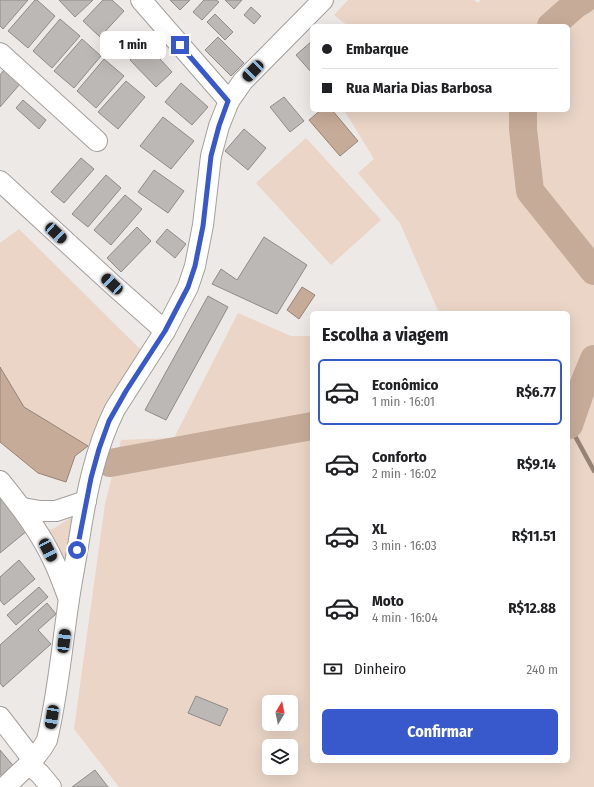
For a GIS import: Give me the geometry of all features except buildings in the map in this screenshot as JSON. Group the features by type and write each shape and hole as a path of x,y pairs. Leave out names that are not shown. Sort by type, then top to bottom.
{"street":[{"path":"140,0 228,101"},
{"path":"4,787 42,750 47,740 86,501 99,449 109,421 126,391 165,331 188,287 195,266 203,226 211,156 219,126 228,101 243,81 323,0"},
{"path":"0,53 97,141"},
{"path":"0,181 165,331"},
{"path":"0,481 23,508 39,533 50,554 69,599"},
{"path":"23,508 56,511 86,501"},
{"path":"0,717 31,762 51,787"}],"shaded area":[{"path":"348,0 474,0 478,3 481,0 594,0 594,787 119,787 74,729 105,504 121,440 174,438 238,313 291,336 310,336 310,763 570,763 570,311 438,311 400,223 358,173 374,159 345,112 570,112 570,24 345,24 334,15"},
{"path":"319,112 334,112 358,141 340,156 309,120"},
{"path":"306,138 381,220 331,265 256,183"},
{"path":"19,229 147,356 97,423 88,446 24,407 0,367 0,243"},
{"path":"302,287 315,295 299,319 287,310"},
{"path":"0,367 24,407 88,446 75,456 66,482 38,473 0,442"},
{"path":"78,513 67,572 45,529 53,529"}],"waterway":[{"path":"576,4 578,0"},
{"path":"553,24 576,4 583,0"},
{"path":"523,112 523,129 530,191 594,271"},
{"path":"570,422 594,359"},
{"path":"110,463 310,426"},
{"path":"570,427 594,471"}],"route":[{"path":"77,550 91,478 109,421 115,408 165,331 188,287 195,266 203,226 211,156 219,126 228,101 180,45"}]}
